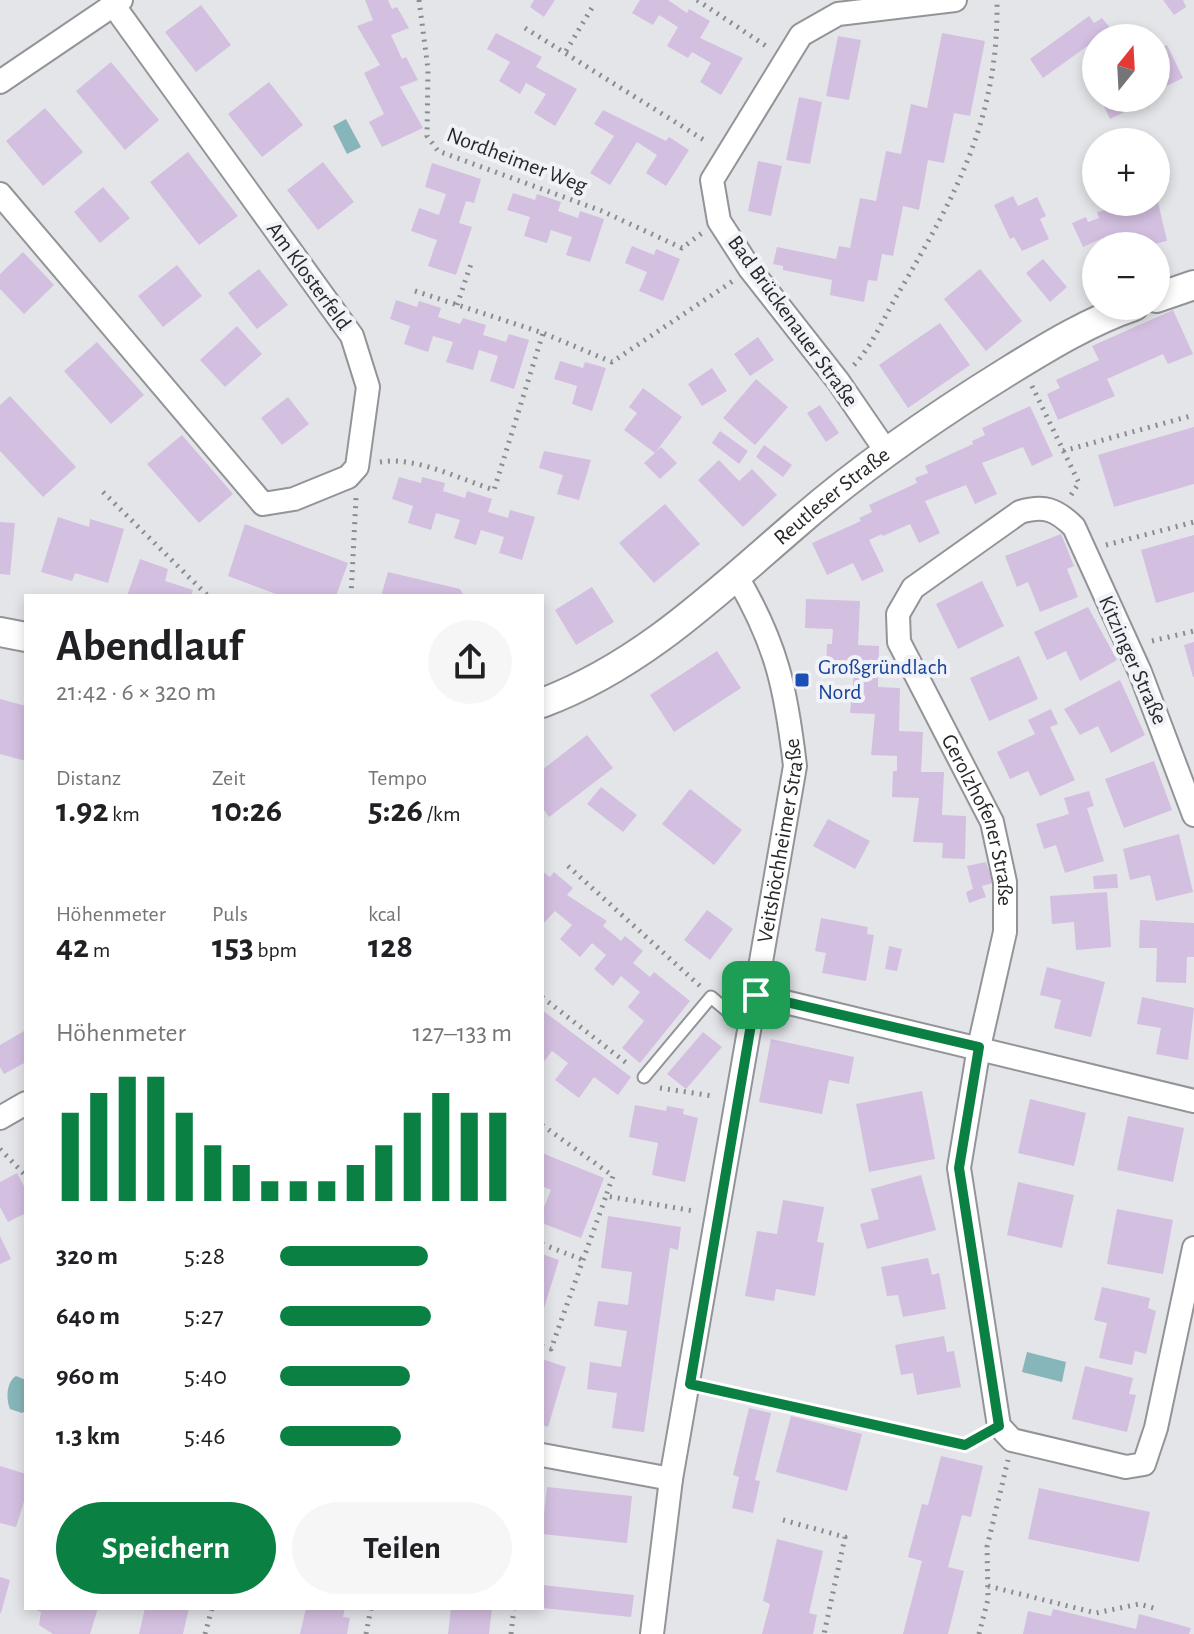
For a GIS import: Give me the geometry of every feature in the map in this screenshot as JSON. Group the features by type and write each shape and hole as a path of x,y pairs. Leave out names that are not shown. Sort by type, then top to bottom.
{"street":[{"name":"Bad Brückenauer Straße","path":"886,451 838,381 750,269 719,221 712,180 801,35 838,14 955,0"},
{"path":"0,82 118,3"},
{"name":"Am Klosterfeld","path":"118,3 352,336 368,387 357,467"},
{"path":"0,194 263,504 294,499 348,477 357,467"},
{"path":"1170,293 1194,285"},
{"name":"Reutleser Straße","path":"544,702 594,680 628,660 737,577 886,451 1021,364 1103,320"},
{"name":"Gerolzhofener Straße","path":"1006,1433 959,1168 979,1047 1005,932 1005,882 992,822 899,642 898,614 913,588 1020,512 1039,506 1059,513"},
{"name":"Kitzinger Straße","path":"1059,513 1074,527 1128,647 1171,749 1194,815"},
{"name":"Veitshöchheimer Straße","path":"652,1634 671,1479 690,1384 795,766 786,689 771,640 737,577"},
{"path":"0,632 24,637"},
{"path":"756,995 1194,1101"},
{"path":"0,1118 24,1104"},
{"path":"1006,1433 1126,1467 1144,1464 1156,1428 1194,1248"},
{"path":"544,1455 671,1479"}],"lane":[{"path":"644,1077 711,997 750,1030"}],"path":[{"name":"Nordheimer Weg","path":"419,0 428,69 427,136 438,151 575,200 682,248 719,221"},
{"path":"697,0 786,60"},
{"path":"838,381 858,361 926,245 973,152 998,44 997,0"},
{"path":"566,51 593,6"},
{"path":"525,28 566,51 728,156"},
{"path":"457,305 472,261"},
{"path":"415,291 543,333 612,362 750,269"},
{"path":"351,594 357,467 391,460 494,490 543,333"},
{"path":"1021,364 1079,483 1059,513"},
{"path":"1063,451 1194,415"},
{"path":"103,492 206,594"},
{"path":"1084,550 1194,522"},
{"path":"1128,647 1194,631"},
{"path":"568,866 711,997"},
{"path":"544,1126 613,1176 551,1349 544,1347"},
{"path":"0,1149 24,1174"},
{"path":"606,1196 718,1215"},
{"path":"544,1245 583,1260"},
{"path":"690,1384 965,1445 1006,1433 987,1547 988,1586 979,1634"},
{"path":"783,1520 845,1537 824,1634"},
{"path":"988,1586 1096,1613 1139,1604 1157,1609"},
{"path":"205,1634 211,1610"},
{"path":"366,1634 371,1610"},
{"path":"511,1634 514,1610"}],"water":[{"path":"346,119 361,147 347,154 333,126"},
{"path":"1027,1352 1066,1362 1062,1382 1022,1372"},
{"path":"16,1376 24,1379 22,1413 10,1409 8,1391"}],"building":[{"path":"365,0 388,0 392,9 397,7 409,28 391,35 402,59 406,57 418,80 400,87 423,128 382,147 369,122 384,114 364,73 380,65 357,26 373,20"},
{"path":"534,0 555,0 544,17 530,7"},
{"path":"640,0 668,0 687,13 689,9 710,21 700,38 743,58 721,95 700,82 711,63 692,52 688,58 667,46 678,27 659,15 653,25 632,13"},
{"path":"1163,0 1183,0 1186,7 1174,15"},
{"path":"201,5 231,45 196,72 165,32"},
{"path":"1089,16 1094,23 1102,18 1107,24 1082,24 1082,50 1043,78 1030,59"},
{"path":"496,33 542,57 536,67 577,89 555,126 534,113 546,94 526,83 520,94 499,81 510,62 487,49"},
{"path":"942,33 985,41 970,116 954,113 944,163 928,160 919,210 903,206 893,256 882,254 877,281 868,280 864,302 830,295 832,280 783,270 783,266 773,264 777,247 836,259 839,246 850,248 860,198 876,201 886,151 901,154 911,104 927,108"},
{"path":"838,36 861,40 849,100 826,96"},
{"path":"1170,51 1183,78 1170,84"},
{"path":"111,62 159,120 125,150 76,91"},
{"path":"269,82 303,125 262,157 228,114"},
{"path":"799,97 822,102 810,164 786,160"},
{"path":"45,108 83,152 43,186 6,141"},
{"path":"603,110 666,141 669,137 689,150 666,186 646,173 657,155 637,142 610,185 590,173 614,136 594,124"},
{"path":"1107,112 1125,112 1110,119"},
{"path":"188,152 238,216 199,245 150,182"},
{"path":"758,161 782,166 771,216 748,211"},
{"path":"323,162 354,202 318,230 287,190"},
{"path":"432,163 481,179 474,203 466,201 459,223 472,227 456,275 428,266 437,240 411,231 419,208 439,215 446,194 425,187"},
{"path":"103,187 130,218 100,243 74,212"},
{"path":"513,193 535,200 537,194 561,202 558,211 578,218 580,211 604,219 590,262 566,255 572,237 551,230 547,243 524,236 530,217 507,210"},
{"path":"1013,196 1018,206 1037,197 1046,216 1040,219 1049,239 1022,251 1014,237 1010,239 994,205"},
{"path":"1161,216 1165,232 1082,232 1082,245 1072,223 1086,217 1088,222 1099,218"},
{"path":"632,246 654,255 656,249 680,259 663,301 639,291 647,272 625,263"},
{"path":"23,252 54,285 24,314 0,289 0,274"},
{"path":"1043,259 1067,287 1050,302 1026,273"},
{"path":"177,265 202,296 163,327 138,296"},
{"path":"259,269 288,305 257,329 228,293"},
{"path":"980,269 1022,321 986,351 944,299"},
{"path":"396,300 417,307 419,301 441,308 438,317 460,324 463,318 486,325 483,335 506,342 509,334 529,340 514,389 490,381 498,356 479,350 473,370 446,362 453,342 433,336 428,352 404,344 410,326 390,319"},
{"path":"1173,310 1193,354 1168,364 1163,354 1107,379 1115,396 1058,420 1047,394 1060,388 1056,380 1099,360 1092,346 1150,320 1170,320 1170,311"},
{"path":"940,323 970,365 908,408 879,365"},
{"path":"237,326 262,354 225,387 200,360"},
{"path":"758,337 774,360 750,376 734,354"},
{"path":"97,342 144,395 111,424 64,371"},
{"path":"560,361 583,368 585,362 606,368 592,411 572,404 577,386 554,379"},
{"path":"712,368 727,391 702,406 688,384"},
{"path":"756,379 788,407 755,445 723,418"},
{"path":"643,388 682,417 655,453 624,430 637,413 629,407"},
{"path":"10,396 76,467 43,497 0,451 0,405"},
{"path":"288,397 309,424 282,445 261,418"},
{"path":"820,405 839,433 826,442 807,413"},
{"path":"1030,406 1053,456 1032,466 1023,447 982,463 997,494 975,504 966,485 925,501 940,533 919,543 910,524 882,534 869,540 884,571 862,581 853,563 827,575 812,543 861,521 859,518 872,512 869,505 917,483 915,478 928,473 925,466 973,444 972,441 985,435 982,428"},
{"path":"1194,427 1194,484 1114,507 1098,455"},
{"path":"720,431 748,451 739,464 712,443"},
{"path":"182,435 233,494 199,523 147,464"},
{"path":"764,445 792,465 783,477 756,457"},
{"path":"661,447 677,463 660,479 644,463"},
{"path":"544,451 591,460 579,500 557,494 563,475 539,468"},
{"path":"719,460 739,481 752,469 777,495 743,527 698,480"},
{"path":"399,477 421,483 422,477 445,483 443,491 465,498 467,491 492,499 488,512 508,518 510,510 535,517 522,560 499,553 504,537 481,530 476,545 454,538 460,520 436,513 431,530 408,523 413,506 392,499"},
{"path":"665,504 700,544 654,583 619,543"},
{"path":"58,517 89,527 90,519 124,529 108,583 75,573 72,581 41,572"},
{"path":"0,522 15,523 10,575 0,574"},
{"path":"245,524 348,563 337,594 276,594 228,576"},
{"path":"1061,534 1074,566 1067,569 1078,597 1040,612 1028,582 1017,587 1005,556"},
{"path":"1194,535 1194,592 1156,603 1141,550"},
{"path":"140,559 168,569 165,581 193,590 192,594 128,594"},
{"path":"388,572 460,589 463,594 382,594"},
{"path":"982,581 1004,626 958,649 936,604"},
{"path":"592,587 614,622 576,645 555,610"},
{"path":"806,599 860,601 858,645 879,646 878,687 900,688 899,731 923,732 921,772 944,772 942,815 966,816 965,859 942,858 943,843 913,842 919,798 892,797 897,756 871,755 875,714 850,713 854,673 826,672 827,644 832,644 833,629 805,628"},
{"path":"1088,607 1117,660 1080,681 1066,651 1047,660 1034,632"},
{"path":"1194,642 1194,677 1193,677 1184,645"},
{"path":"717,651 741,688 674,732 650,695"},
{"path":"1019,656 1038,699 989,721 970,678"},
{"path":"1120,680 1145,735 1111,753 1098,726 1080,735 1064,709"},
{"path":"0,699 24,705 24,760 0,754"},
{"path":"1051,709 1058,724 1050,727 1075,780 1040,796 1028,771 1010,779 997,752 1035,734 1028,720"},
{"path":"587,735 613,768 549,817 544,810 544,768"},
{"path":"1154,761 1172,810 1124,828 1105,779"},
{"path":"601,787 637,815 623,832 587,804"},
{"path":"690,789 742,830 714,865 662,824"},
{"path":"1089,791 1094,806 1087,808 1104,861 1065,873 1056,845 1044,849 1036,824 1069,814 1064,798"},
{"path":"828,819 870,841 855,869 813,846"},
{"path":"1179,834 1193,892 1156,901 1150,875 1130,880 1123,849"},
{"path":"986,862 993,883 982,886 986,897 969,903 966,892 973,889 967,866"},
{"path":"544,872 550,877 554,872 573,888 567,895 607,921 603,926 621,941 625,936 643,951 633,963 650,977 654,972 690,1001 640,1063 622,1048 644,1021 628,1007 640,992 621,976 613,986 594,969 606,955 592,943 580,957 560,939 572,925 555,911 544,923"},
{"path":"1117,874 1118,888 1094,889 1093,876"},
{"path":"1107,892 1111,947 1076,950 1074,922 1052,924 1050,896"},
{"path":"707,910 733,929 710,960 684,940"},
{"path":"821,918 868,927 867,934 874,935 866,981 822,973 826,953 815,951"},
{"path":"1140,920 1194,923 1194,957 1187,957 1186,983 1156,982 1157,948 1139,948"},
{"path":"889,946 902,949 897,971 885,969"},
{"path":"1047,967 1105,982 1091,1037 1054,1028 1061,1000 1040,995"},
{"path":"1142,997 1194,1008 1188,1060 1156,1054 1161,1028 1137,1024"},
{"path":"544,1012 631,1077 618,1095 594,1077 579,1098 555,1080 568,1063 552,1051 544,1061"},
{"path":"24,1031 24,1063 4,1074 0,1067 0,1045"},
{"path":"703,1032 722,1047 686,1089 667,1074"},
{"path":"771,1039 854,1057 849,1084 829,1080 822,1114 759,1102"},
{"path":"922,1091 935,1159 869,1172 856,1104"},
{"path":"1030,1099 1086,1113 1074,1166 1018,1153"},
{"path":"635,1105 666,1111 667,1106 684,1109 683,1114 698,1118 685,1182 652,1175 658,1143 629,1137"},
{"path":"1128,1116 1184,1128 1173,1182 1117,1170"},
{"path":"544,1154 604,1178 581,1238 544,1224 544,1207 551,1190 544,1187"},
{"path":"17,1173 24,1186 24,1214 8,1222 0,1207 0,1182"},
{"path":"921,1175 936,1230 867,1249 860,1224 879,1219 871,1189"},
{"path":"1018,1182 1074,1195 1062,1248 1007,1235"},
{"path":"783,1200 824,1207 817,1242 824,1243 815,1296 776,1289 774,1301 745,1296 757,1231 777,1234"},
{"path":"1117,1209 1173,1220 1163,1274 1107,1264"},
{"path":"608,1216 681,1227 678,1250 670,1248 644,1432 612,1428 617,1393 587,1389 590,1362 621,1367 627,1331 594,1326 598,1301 628,1305 632,1272 601,1268"},
{"path":"0,1236 11,1259 0,1264"},
{"path":"544,1255 559,1260 544,1308"},
{"path":"928,1258 932,1275 939,1273 946,1309 903,1317 898,1295 887,1296 881,1267"},
{"path":"1102,1287 1150,1298 1148,1308 1156,1311 1146,1354 1135,1351 1132,1365 1099,1358 1107,1323 1094,1320"},
{"path":"944,1336 947,1352 954,1351 961,1387 917,1395 913,1373 901,1375 895,1345"},
{"path":"544,1360 566,1367 548,1427 544,1426"},
{"path":"1085,1366 1133,1378 1129,1394 1136,1395 1127,1432 1072,1419"},
{"path":"749,1408 771,1413 755,1480 760,1481 753,1513 732,1508 739,1477 733,1475"},
{"path":"791,1416 862,1434 847,1491 776,1472"},
{"path":"941,1456 983,1466 971,1517 962,1515 948,1567 964,1571 948,1634 903,1634 922,1561 908,1557 922,1504 928,1505"},
{"path":"0,1466 24,1473 24,1501 16,1527 0,1523"},
{"path":"547,1487 632,1496 627,1543 544,1534"},
{"path":"1039,1488 1150,1512 1139,1562 1028,1539"},
{"path":"777,1539 823,1551 809,1613 817,1615 813,1634 762,1634 770,1604 763,1601"},
{"path":"0,1577 10,1580 1,1613 0,1613"},
{"path":"544,1585 634,1595 631,1617 544,1608"},
{"path":"1053,1609 1136,1629 1139,1614 1191,1628 1189,1634 1023,1634 1028,1611 1051,1616"},
{"path":"36,1610 97,1610 90,1634 53,1634 39,1625 41,1612"},
{"path":"145,1610 189,1610 183,1634 139,1634"},
{"path":"306,1610 345,1610 343,1617 350,1618 347,1634 300,1634"},
{"path":"451,1610 492,1610 489,1634 448,1634"}],"place":[{"name":"Großgründlach Nord","path":"802,680"}],"route":[{"path":"756,995 979,1047 959,1168 999,1426 965,1445 690,1384 756,995"}]}
